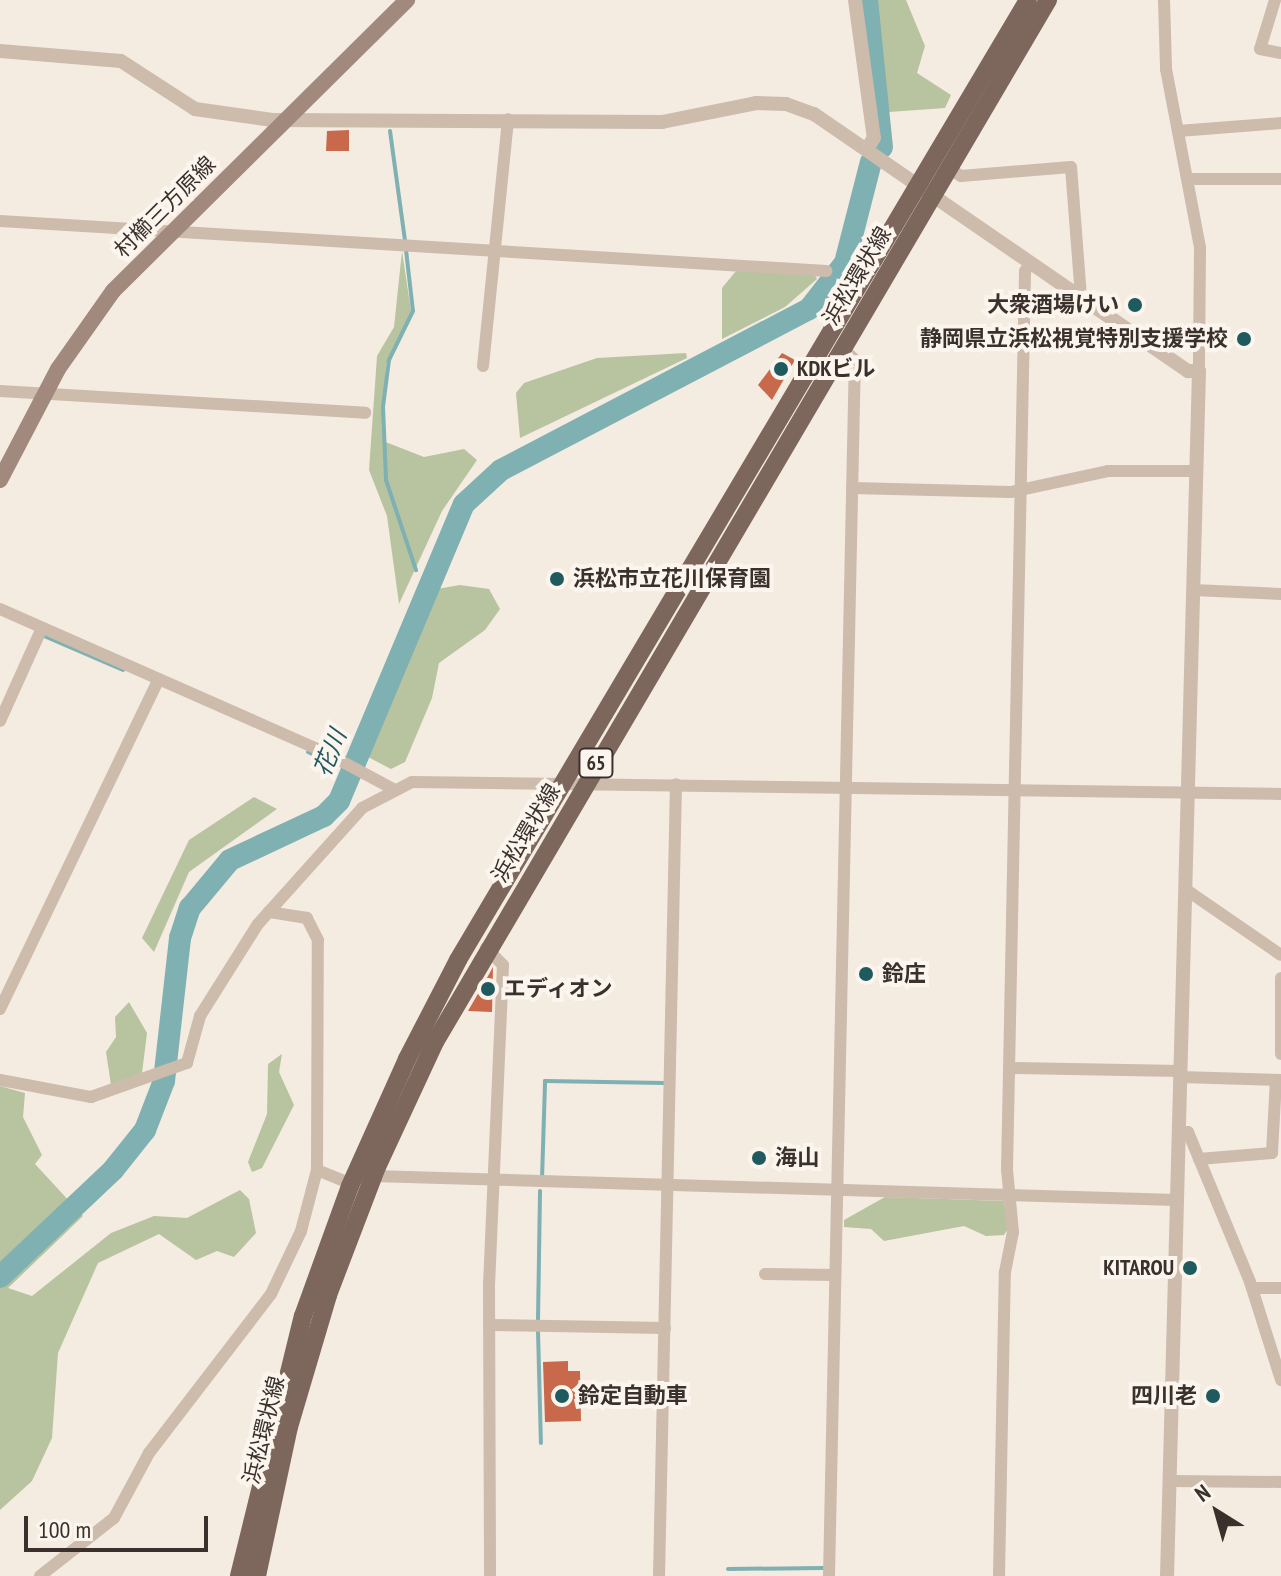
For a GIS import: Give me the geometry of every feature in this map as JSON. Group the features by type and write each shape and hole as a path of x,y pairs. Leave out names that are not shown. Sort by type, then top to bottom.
{"main road":[{"name":"浜松環状線","path":"257,1576 303,1374 373,1176 486,948 842,348 1028,0"},
{"name":"浜松環状線","path":"239,1576 287,1369 351,1184 432,1009 565,782 925,190 948,168 1048,0"},
{"name":"村櫛三方原線","path":"0,480 45,393 95,314 171,231 399,3"}],"street":[{"path":"855,0 874,138 866,150"},
{"path":"1164,0 1163,51 1201,266 1167,1576"},
{"path":"1275,0 1260,49 1281,53"},
{"path":"0,51 121,61 207,113 287,117 676,121 771,102 814,114 1188,371 1199,371"},
{"path":"483,366 508,119"},
{"path":"1178,131 1281,123"},
{"path":"948,168 961,176 1071,167 1081,297"},
{"path":"1188,179 1281,179"},
{"path":"0,221 826,271"},
{"path":"999,1576 1012,1194 1009,1068 1025,271 1031,263"},
{"path":"829,1576 855,360 842,348"},
{"path":"0,391 365,413"},
{"path":"852,488 1020,490 1108,471 1196,471"},
{"path":"1193,590 1281,594"},
{"path":"0,609 331,755 393,789"},
{"path":"0,721 42,628"},
{"path":"0,1009 159,679"},
{"path":"0,1080 78,1097 149,1080 181,1066 203,1010 268,912 352,818 393,789 440,779 1281,794"},
{"path":"659,1576 676,784"},
{"path":"1185,889 1281,955"},
{"path":"40,1576 114,1518 149,1453 271,1294 295,1247 317,1170 317,932 299,915 268,912"},
{"path":"486,948 503,965 489,1325 490,1576"},
{"path":"1281,978 1281,1054"},
{"path":"1009,1068 1279,1080 1272,1153 1199,1159"},
{"path":"1179,1132 1188,1132 1252,1288 1279,1361 1281,1380"},
{"path":"317,1170 351,1184"},
{"path":"373,1176 493,1183 1177,1200"},
{"path":"765,1274 835,1275"},
{"path":"1252,1288 1281,1288"},
{"path":"489,1325 665,1328"},
{"path":"1170,1481 1281,1482"}],"green space":[{"path":"873,0 906,0 925,46 917,73 951,95 945,108 889,112"},
{"path":"402,251 411,311 386,365 383,441 424,457 464,449 477,460 442,511 399,604 387,516 369,470 377,356 394,327"},
{"path":"736,271 814,274 817,279 785,307 722,339 722,288"},
{"path":"686,353 687,358 520,438 516,393 524,383 597,358"},
{"path":"460,585 489,589 500,609 485,630 439,663 432,698 405,762 391,769 368,757 367,748 428,598 437,589"},
{"path":"254,797 277,809 189,872 154,952 142,938 189,840"},
{"path":"129,1002 147,1033 142,1073 111,1085 106,1052 116,1037 115,1017"},
{"path":"282,1054 279,1072 294,1105 262,1168 252,1172 248,1162 267,1114 268,1064"},
{"path":"0,1086 25,1093 23,1117 42,1155 35,1164 83,1216 8,1288 32,1296 111,1233 154,1216 187,1218 240,1190 249,1199 256,1233 234,1257 217,1251 196,1260 159,1234 98,1263 58,1353 52,1438 32,1481 0,1510"},
{"path":"885,1197 1004,1201 1008,1229 1004,1235 986,1236 964,1226 884,1241 871,1229 844,1227 844,1220"}],"building":[{"path":"349,130 349,151 326,151 327,131"},
{"name":"KDKビル","path":"782,353 795,360 772,400 758,385"},
{"name":"エディオン","path":"493,967 492,1012 468,1011 483,985"},
{"name":"鈴定自動車","path":"568,1361 568,1371 580,1371 581,1421 545,1422 543,1362"}],"waterway":[{"path":"867,0 882,147"},
{"path":"390,131 405,240"},
{"name":"花川","path":"0,1277 113,1170 145,1130 164,1081 180,938 190,908 230,860 324,816 339,801 464,504 501,470 809,309 845,263 871,162"},
{"path":"406,250 413,311 389,360 383,407 386,480 416,570"},
{"path":"421,584 423,592"},
{"path":"44,636 123,670"},
{"path":"308,752 323,759"},
{"path":"542,1179 545,1081 664,1083"},
{"path":"538,1320 540,1191"},
{"path":"538,1331 541,1443"},
{"path":"728,1569 823,1568"}],"place":[{"name":"大衆酒場けい","path":"1135,305"},
{"name":"静岡県立浜松視覚特別支援学校","path":"1244,339"},
{"name":"KDKビル","path":"781,369"},
{"name":"浜松市立花川保育園","path":"557,579"},
{"name":"鈴庄","path":"866,974"},
{"name":"エディオン","path":"488,989"},
{"name":"海山","path":"759,1158"},
{"name":"KITAROU","path":"1190,1268"},
{"name":"鈴定自動車","path":"562,1396"},
{"name":"四川老","path":"1213,1396"}]}
